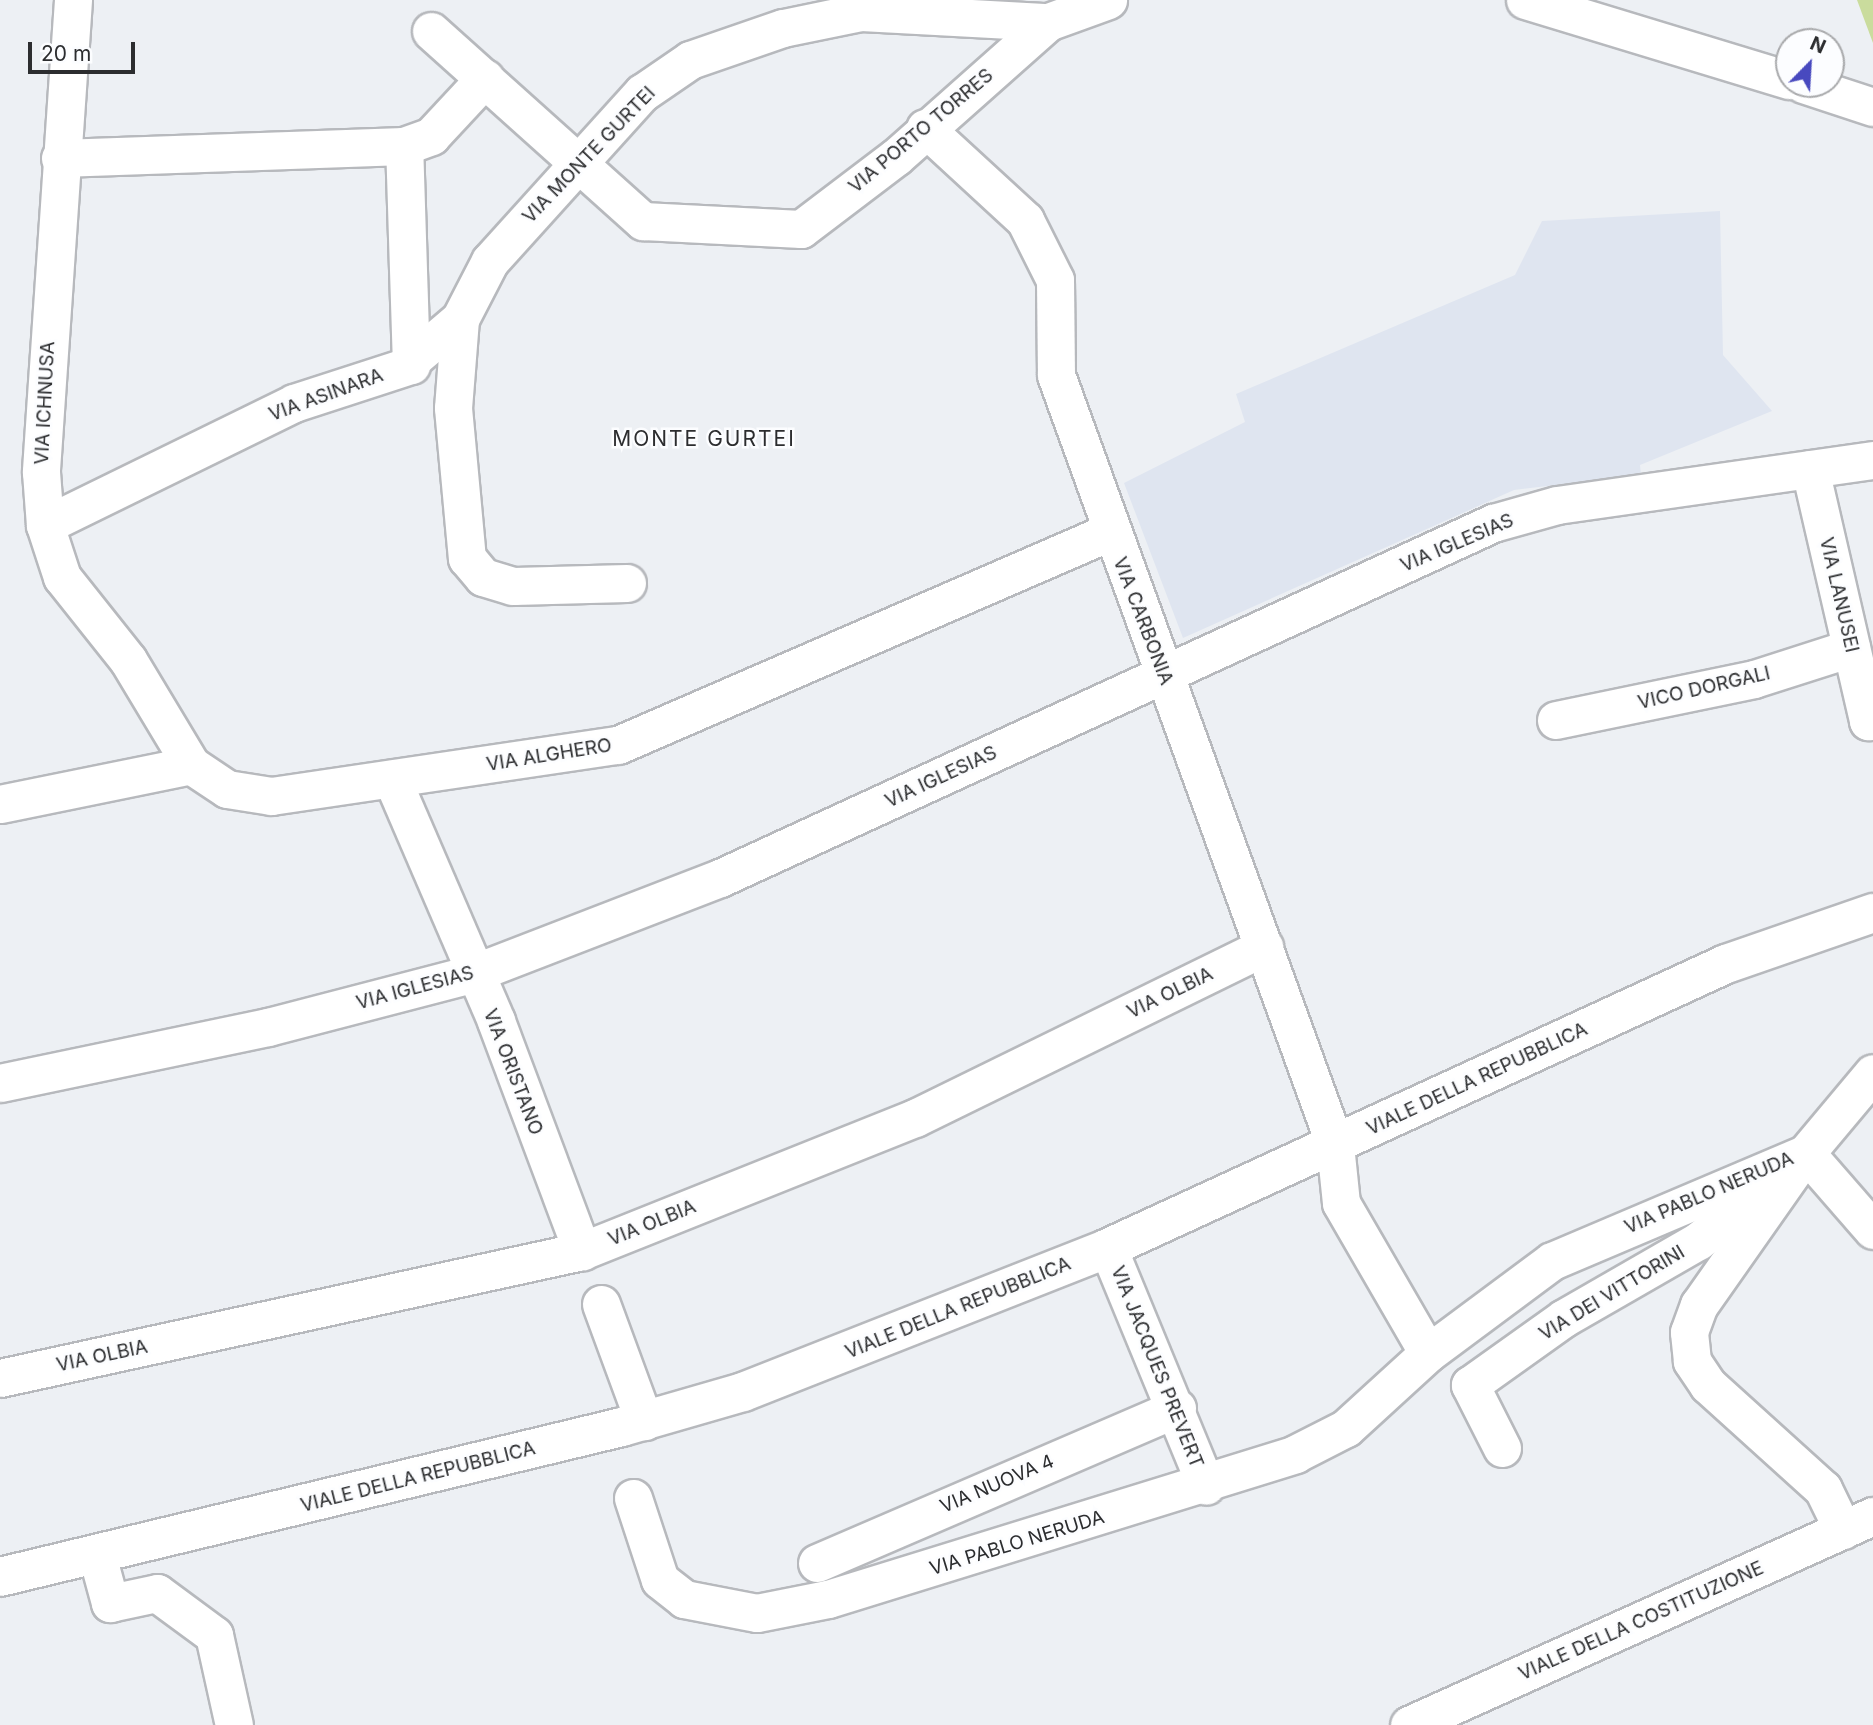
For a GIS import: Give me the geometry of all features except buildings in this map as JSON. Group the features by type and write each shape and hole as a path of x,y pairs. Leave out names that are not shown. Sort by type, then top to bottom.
{"street":[{"name":"VIA ICHNUSA","path":"73,0 60,158 41,472 46,525 62,577 128,660 191,765"},
{"name":"VIA PORTO TORRES","path":"432,31 643,221 802,229 1048,22 1108,0"},
{"path":"1525,0 1775,76"},
{"name":"VIA MONTE GURTEI","path":"414,358 460,319 490,261 642,93 690,60 783,28 861,12 1048,22"},
{"path":"60,158 404,146 431,136 485,78"},
{"path":"1845,98 1873,107"},
{"name":"VIA CARBONIA","path":"925,128 1025,220 1055,280 1056,375 1109,532 1164,675 1335,1145"},
{"path":"404,146 414,358"},
{"name":"VIA MONTE GURTEI","path":"460,319 453,408 467,558 483,577 513,586 627,583"},
{"name":"VIA ASINARA","path":"46,525 294,403 411,365 414,358"},
{"name":"VIA IGLESIAS","path":"0,1083 268,1027 471,974 720,878 1493,523 1557,505 1873,460"},
{"name":"VIA LANUSEI","path":"1810,469 1870,721"},
{"name":"VIA ALGHERO","path":"191,765 227,789 271,796 618,745 1109,532"},
{"name":"VICO DORGALI","path":"1556,720 1754,679 1851,648"},
{"path":"0,804 191,765"},
{"name":"VIA ORISTANO","path":"392,779 471,974 496,1021 582,1251"},
{"name":"VIALE DELLA REPUBBLICA","path":"0,1577 644,1421 743,1392 1108,1248 1726,964 1870,915"},
{"name":"VIA OLBIA","path":"0,1378 582,1251 915,1118 1264,947"},
{"path":"1873,1073 1806,1153 1873,1230"},
{"path":"1335,1145 1341,1203 1429,1353"},
{"name":"VIA PABLO NERUDA","path":"633,1497 660,1580 684,1599 757,1613 828,1599 1206,1486 1295,1454 1346,1428 1429,1353 1552,1261 1806,1153"},
{"name":"VIA PABLO NERUDA","path":"1806,1153 1699,1305 1689,1332 1692,1361 1708,1385 1858,1523"},
{"name":"VIA DEI VITTORINI","path":"1502,1448 1470,1385 1564,1318 1698,1241 1806,1153"},
{"name":"VIA JACQUES PREVERT","path":"1108,1248 1177,1408 1206,1486"},
{"path":"601,1304 644,1421"},
{"name":"VIA NUOVA 4","path":"817,1563 1177,1408"},
{"name":"VIALE DELLA COSTITUZIONE","path":"1409,1725 1858,1523"},
{"path":"97,1555 110,1603 157,1593 214,1635 234,1725"}],"shaded area":[{"path":"1720,211 1723,355 1772,411 1640,465 1641,475 1514,490 1183,638 1124,483 1245,422 1236,394 1515,275 1542,221"}],"green space":[{"path":"1857,0 1873,0 1873,43"}],"district":[{"name":"MONTE GURTEI","path":"704,439"}]}
